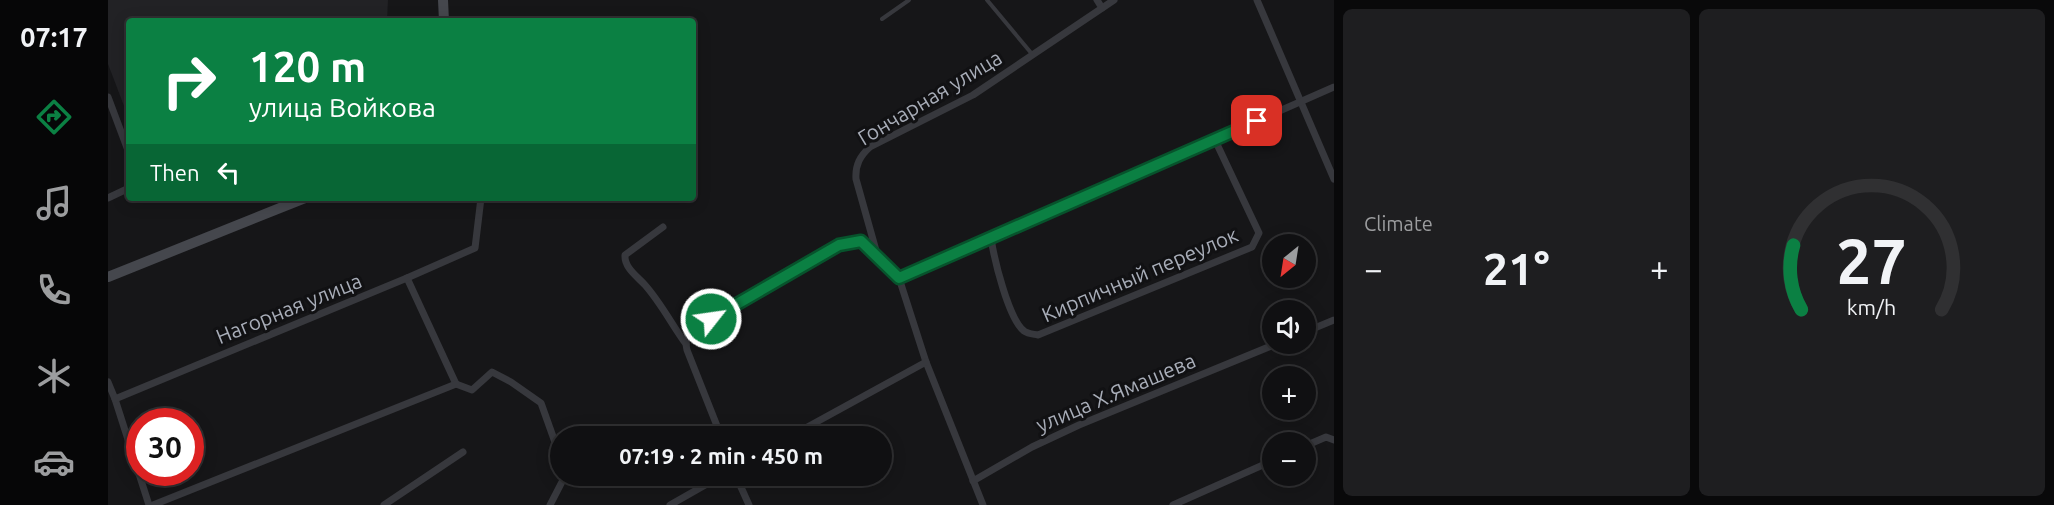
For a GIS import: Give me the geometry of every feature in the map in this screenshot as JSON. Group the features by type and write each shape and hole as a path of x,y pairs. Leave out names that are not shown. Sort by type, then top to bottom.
{"street":[{"path":"443,0 444,18"},
{"path":"1097,0 1102,8"},
{"name":"Гончарная улица","path":"878,257 856,178 855,170 862,154 870,147 972,95 1114,0"},
{"path":"1257,0 1334,179"},
{"path":"899,278 1334,87"},
{"path":"108,97 126,145"},
{"name":"Кирпичный переулок","path":"991,238 995,264 1017,322 1026,333 1038,335 1252,247 1259,233 1215,140"},
{"path":"108,198 126,189"},
{"path":"108,277 298,201"},
{"name":"Нагорная улица","path":"115,399 475,248 481,201"},
{"path":"663,227 625,255 625,261 647,287 686,344 717,426"},
{"path":"686,344 688,333 693,329 839,245 861,241 899,278 926,362 983,505"},
{"path":"407,278 456,384"},
{"path":"1316,327 1334,320"},
{"name":"улица Х.Ямашева","path":"973,481 1032,447 1079,425 1262,350"},
{"path":"809,426 926,362"},
{"path":"108,382 151,505 456,384 472,390 492,372 512,382 541,403 550,428"},
{"path":"1316,441 1326,437 1334,440"},
{"path":"384,505 463,452"},
{"path":"1173,505 1262,465"},
{"path":"550,505 560,486"},
{"path":"670,505 703,486"},
{"path":"740,486 749,505"}],"lane":[{"path":"882,19 909,0"},
{"path":"987,0 1032,55"}],"shaded area":[{"path":"108,0 388,0 387,18 126,18 126,111 108,64"}],"route":[{"path":"711,319 839,245 861,241 899,278 1257,121"}]}
